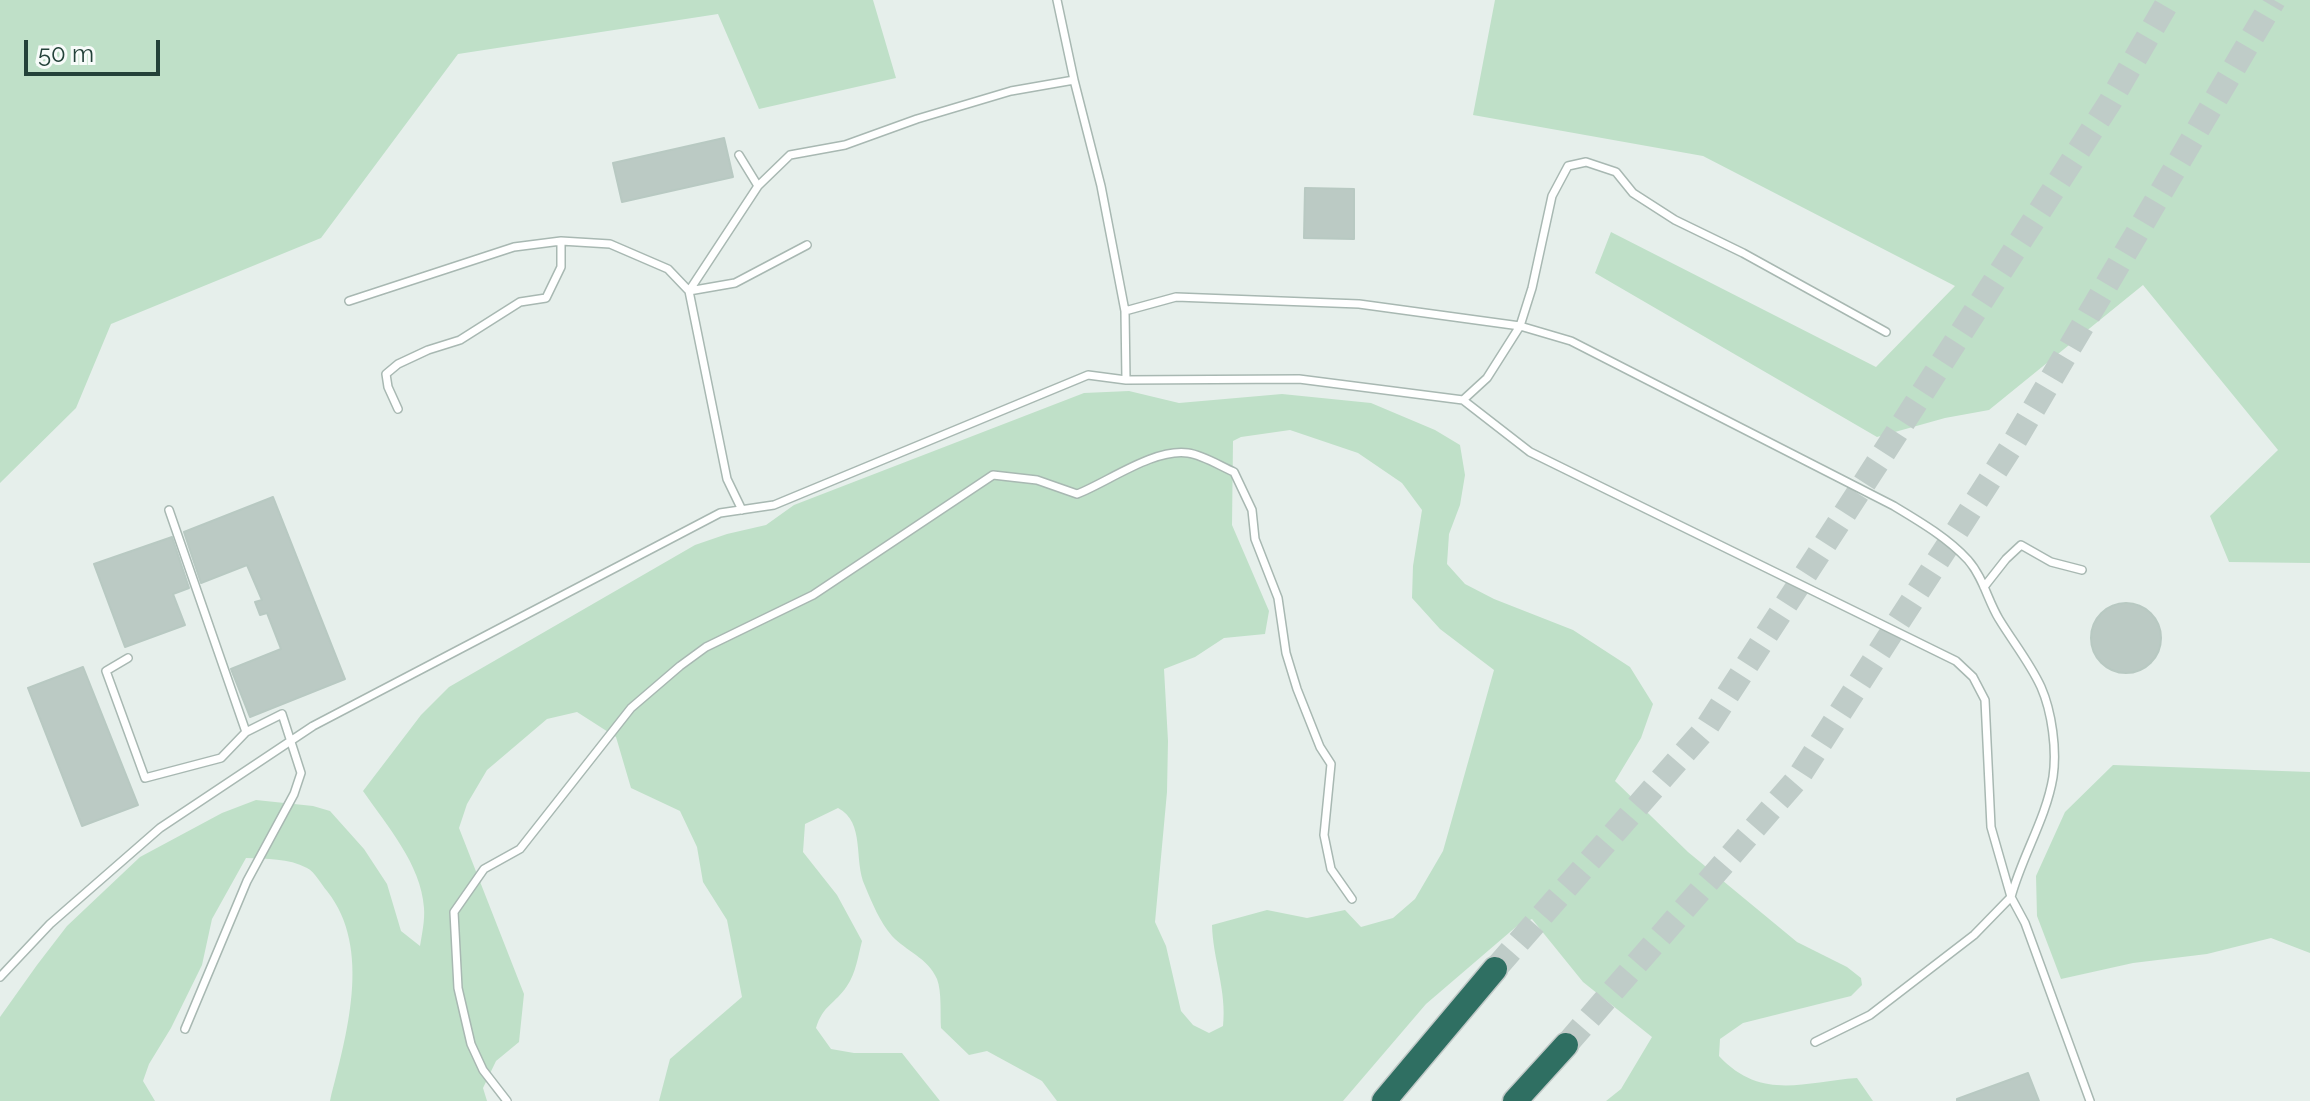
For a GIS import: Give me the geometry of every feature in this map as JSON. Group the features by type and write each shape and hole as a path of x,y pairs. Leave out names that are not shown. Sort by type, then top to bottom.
{"highway":[{"path":"1384,1101 1495,969"},
{"path":"1515,1101 1566,1045"}],"lane":[{"path":"1057,0 1101,186 1125,311 1126,380"},
{"path":"689,291 758,186 790,155 845,145 917,119 1011,91 1074,80"},
{"path":"739,155 758,186"},
{"path":"1463,400 1487,378 1520,326 1532,288 1552,196 1568,166 1586,162 1616,172 1633,193 1675,220 1743,253 1886,332"},
{"path":"398,409 386,374 398,364 460,340 520,302 546,298 561,267 561,241"},
{"path":"349,301 514,247 561,241 610,244 668,269 689,291 727,479 742,510"},
{"path":"689,291 735,283 807,245"},
{"path":"1125,311 1176,297 1359,304 1520,326 1571,341 1894,506 1927,527 1968,560 1998,617 2042,688 2053,737 2053,775 2047,802 2033,842 2019,868 2011,897 1974,935 1870,1015 1815,1042"},
{"path":"0,977 50,924 160,828 313,726 720,513 774,505 1088,375 1126,380 1299,379 1463,400 1530,452 1956,661 1973,677 1985,700 1991,827 2011,897 2025,923 2090,1101"},
{"path":"507,1101 483,1070 471,1044 458,988 454,912 484,869 520,849 631,708 680,666 706,647 813,595 993,475 1037,480 1077,494 1168,454 1189,453 1234,472 1252,510 1255,539 1278,598 1286,653 1320,747 1331,764 1324,835 1331,869 1352,899"},
{"path":"169,510 246,732"},
{"path":"1984,587 2021,545 2051,562 2082,570"},
{"path":"128,658 106,671 145,778 221,758 246,732 282,714 301,773 294,794 247,881 185,1029"}],"green space":[{"path":"0,0 873,0 896,78 759,109 718,14 458,54 321,238 111,324 76,408 0,483"},
{"path":"1495,0 2310,0 2310,563 2229,562 2210,516 2278,450 2143,285 1989,410 1945,418 1877,437 1595,273 1611,232 1876,367 1955,286 1703,156 1473,115"},
{"path":"1129,391 1179,403 1282,394 1371,403 1435,430 1460,445 1465,475 1460,505 1449,534 1447,564 1465,584 1494,599 1573,630 1630,667 1653,704 1641,738 1615,781 1688,852 1797,942 1847,967 1861,978 1862,985 1851,996 1743,1023 1720,1039 1719,1056 1735,1070 1767,1084 1801,1085 1857,1078 1873,1101 1606,1101 1621,1089 1652,1037 1583,982 1532,919 1517,926 1426,1004 1343,1101 1057,1101 1042,1081 987,1051 969,1055 941,1028 937,979 922,960 892,936 880,919 862,876 856,832 847,815 838,808 805,824 803,852 837,895 862,941 850,981 822,1014 816,1028 831,1049 854,1053 902,1053 940,1101 659,1101 670,1059 742,997 727,920 703,882 697,847 680,811 631,788 616,737 577,712 547,719 487,770 467,804 459,828 524,994 519,1042 496,1061 483,1088 487,1101 330,1101 352,993 349,939 341,914 318,878 307,868 285,861 246,858 212,919 202,965 171,1028 149,1064 143,1081 155,1101 0,1101 0,1017 67,926 140,857 222,813 256,800 313,806 330,811 364,849 387,884 401,931 420,946 424,908 417,876 401,846 363,791 421,715 449,687 695,545 766,525 794,505 1084,393","holes":["1290,430 1358,453 1402,483 1422,510 1413,566 1412,598 1440,629 1494,670 1443,851 1415,899 1393,918 1361,927 1345,910 1307,918 1267,910 1212,925 1224,1013 1223,1026 1209,1033 1193,1025 1181,1011 1166,946 1155,922 1167,792 1164,669 1195,657 1224,638 1265,634 1269,611 1232,525 1233,441 1241,437"]},
{"path":"2113,765 2310,772 2310,953 2271,938 2207,954 2133,963 2061,979 2037,916 2036,876 2065,812"}],"building":[{"path":"724,138 733,177 622,202 613,163"},
{"path":"1305,188 1354,189 1354,239 1304,238"},
{"path":"273,497 345,679 250,717 231,669 281,649 267,613 260,615 255,602 262,600 247,565 201,583 184,532"},
{"path":"172,537 189,588 173,594 185,625 125,647 94,564"},
{"path":"2126,603 2145,609 2155,619 2161,638 2155,657 2145,667 2126,673 2107,667 2097,657 2091,638 2097,619 2107,609"},
{"path":"83,667 138,805 82,826 28,688"},
{"path":"2028,1073 2039,1101 1957,1101 1957,1099"}],"tunnel":[{"path":"1495,969 1707,727 2110,102 2169,0"},
{"path":"1566,1045 1798,778 2013,444 2274,0"}]}
